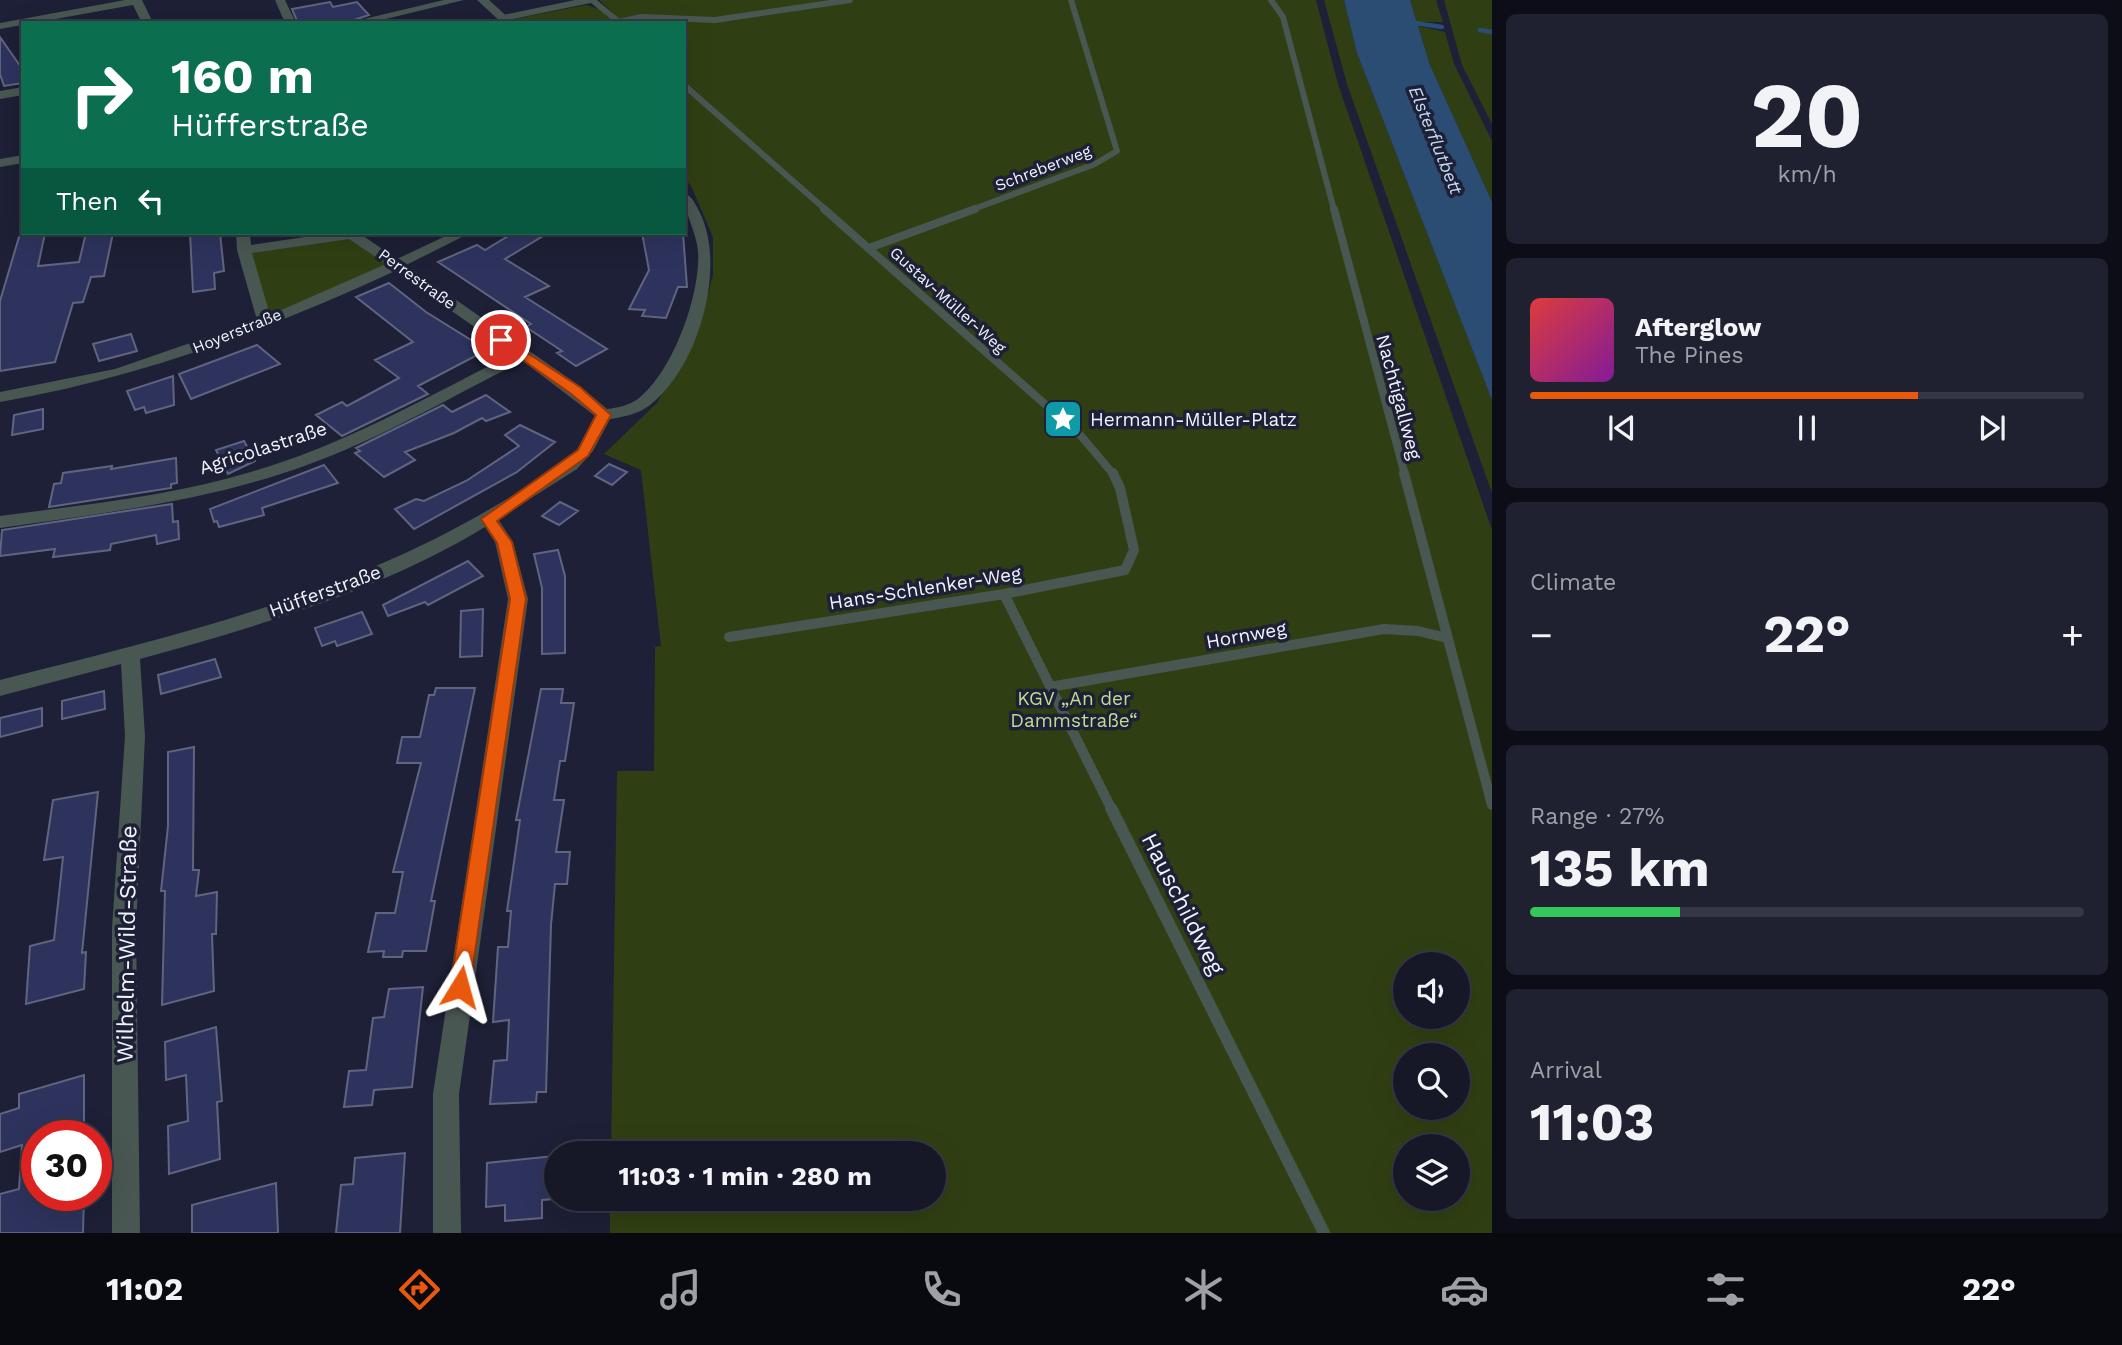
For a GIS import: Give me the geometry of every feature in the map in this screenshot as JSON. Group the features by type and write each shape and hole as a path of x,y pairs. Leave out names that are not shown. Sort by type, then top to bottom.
{"street":[{"path":"26,21 137,0 147,21"},
{"path":"280,0 290,21"},
{"path":"361,21 459,0"},
{"path":"482,0 506,20"},
{"path":"0,26 21,22"},
{"path":"0,95 21,90"},
{"path":"0,163 21,159"},
{"path":"604,415 624,412 646,401 685,342 702,295 705,252 696,218 686,200"},
{"path":"243,235 244,250 264,320"},
{"name":"Perrestraße","path":"244,250 345,235"},
{"name":"Perrestraße","path":"354,235 399,264 522,355 575,390 604,415"},
{"name":"Hoyerstraße","path":"0,397 63,385 168,359 399,264 459,235"},
{"name":"Agricolastraße","path":"0,522 174,496 273,471 328,450 522,355"},
{"name":"Hüfferstraße","path":"0,688 131,654 295,604 373,575 489,519 583,453 604,415"},
{"path":"447,1233 446,1094 518,599 504,542 489,519"},
{"name":"Wilhelm-Wild-Straße","path":"126,1233 124,928 135,736 131,654"}],"lane":[{"path":"506,20 591,0 617,21"},
{"path":"623,21 641,17 705,20 741,17 850,0"},
{"name":"Schreberweg","path":"869,248 1095,164 1117,151 1071,0"},
{"name":"Nachtigallweg","path":"1271,0 1283,17 1492,805"},
{"name":"Gustav-Müller-Weg","path":"686,87 1082,437 1112,470 1120,488 1133,550 1125,570"},
{"name":"Hans-Schlenker-Weg","path":"729,637 1004,594 1125,570"},
{"name":"Hauschildweg","path":"1004,594 1324,1233"},
{"name":"Hornweg","path":"1050,687 1384,629 1418,631 1447,638"}],"green space":[{"name":"KGV „An der Dammstraße“","path":"599,0 1316,0 1338,84 1492,530 1492,1233 610,1233 610,1211 946,1211 946,1141 611,1141 617,771 654,771 655,647 661,646 641,470 604,454 657,403 698,332 713,275 713,237 686,180 686,21 514,19 586,5 614,14"},
{"path":"1324,0 1344,0 1357,53 1492,400 1492,493 1347,84"},
{"path":"1410,0 1436,0 1443,22 1417,22"},
{"path":"1444,0 1492,0 1492,124 1462,65"},
{"path":"1418,26 1445,32 1454,64 1492,141 1492,202 1430,65"},
{"path":"354,235 399,264 264,320 244,250"}],"water":[{"name":"Elsterflutbett","path":"1344,0 1410,0 1430,65 1492,202 1492,400 1357,53"}],"building":[{"path":"330,2 333,7 357,2 369,15 351,21 297,21 292,9"},
{"path":"0,37 21,67 21,83 4,86 0,74"},
{"path":"45,235 38,266 79,262 86,235 113,235 104,276 91,277 83,302 73,303 55,362 0,371 0,301 19,237"},
{"path":"190,235 220,235 224,271 214,273 215,289 193,292"},
{"path":"510,235 545,235 505,259 549,286 525,297 607,349 576,366 557,353 562,351 526,327 531,324 438,262 477,245 485,250"},
{"path":"642,235 683,235 687,287 678,287 666,318 642,316 645,310 629,309 649,270"},
{"path":"389,283 426,312 487,350 418,386 428,394 342,436 316,415 342,402 347,406 399,378 375,360 413,342 356,297"},
{"path":"131,334 137,351 99,361 93,344"},
{"path":"257,345 280,364 191,399 179,374"},
{"path":"173,376 174,405 146,413 144,407 135,410 127,391"},
{"path":"486,395 510,412 486,421 482,418 454,433 405,452 415,460 384,477 355,453 360,451 356,448 443,405 452,412"},
{"path":"43,409 43,429 12,435 14,415"},
{"path":"520,425 555,442 517,472 414,529 395,509 416,499 424,501 466,481 519,446 505,435"},
{"path":"244,441 255,461 228,474 216,450"},
{"path":"176,458 177,483 171,484 171,488 49,507 54,484 61,483 63,473 112,466 111,469"},
{"path":"609,464 627,472 612,485 595,476"},
{"path":"324,465 338,483 262,508 264,515 219,527 217,521 214,522 210,509"},
{"path":"560,502 578,511 559,525 542,516"},
{"path":"172,504 173,522 178,521 179,539 157,544 156,535 111,544 110,550 53,557 55,549 0,556 2,530"},
{"path":"558,550 565,576 565,653 542,654 542,588 534,554"},
{"path":"468,561 483,576 428,605 425,602 388,616 383,605"},
{"path":"483,609 482,656 460,657 461,611"},
{"path":"362,612 372,634 337,646 335,641 322,646 315,628"},
{"path":"215,659 221,677 161,694 158,675"},
{"path":"436,688 475,688 431,901 435,901 426,951 403,951 402,957 383,957 384,951 368,952 376,913 395,913 403,872 393,872 421,763 397,763 402,737 420,737 429,695 434,695"},
{"path":"541,689 563,689 561,703 574,703 565,761 560,761 554,800 564,800 556,852 570,852 567,884 555,884 551,925 546,1092 537,1092 536,1102 490,1104 494,1061 507,1060 509,1020 493,1022 498,947 508,947 511,911 507,911 520,820 516,820"},
{"path":"104,691 105,709 62,719 62,701"},
{"path":"42,708 42,726 0,737 0,718"},
{"path":"194,747 193,870 199,870 196,896 217,892 216,934 212,934 214,991 162,1005 165,891 161,891 168,826 168,752"},
{"path":"98,792 82,953 86,952 84,989 26,1004 30,946 54,940 63,857 44,860 53,800"},
{"path":"423,987 412,1087 374,1090 372,1105 344,1107 349,1071 366,1070 373,1018 384,1017 389,989"},
{"path":"216,1027 222,1101 217,1102 220,1159 169,1174 168,1126 188,1121 186,1075 166,1080 165,1042"},
{"path":"84,1075 84,1120 21,1120 21,1145 0,1152 0,1114 19,1108 19,1094"},
{"path":"405,1153 400,1233 336,1233 341,1185 353,1184 355,1158"},
{"path":"544,1157 542,1218 505,1221 505,1205 486,1207 487,1163"},
{"path":"21,1160 21,1211 84,1211 83,1233 0,1233 0,1194 19,1189"},
{"path":"276,1183 278,1233 192,1233 192,1205"}],"waterway":[{"path":"1408,22 1442,27"},
{"path":"1480,30 1492,32"}],"place":[{"name":"Hermann-Müller-Platz","path":"1063,419"}],"route":[{"path":"460,987 506,695 518,599 504,542 489,519 551,479 583,453 604,415 575,390 501,340"}]}
